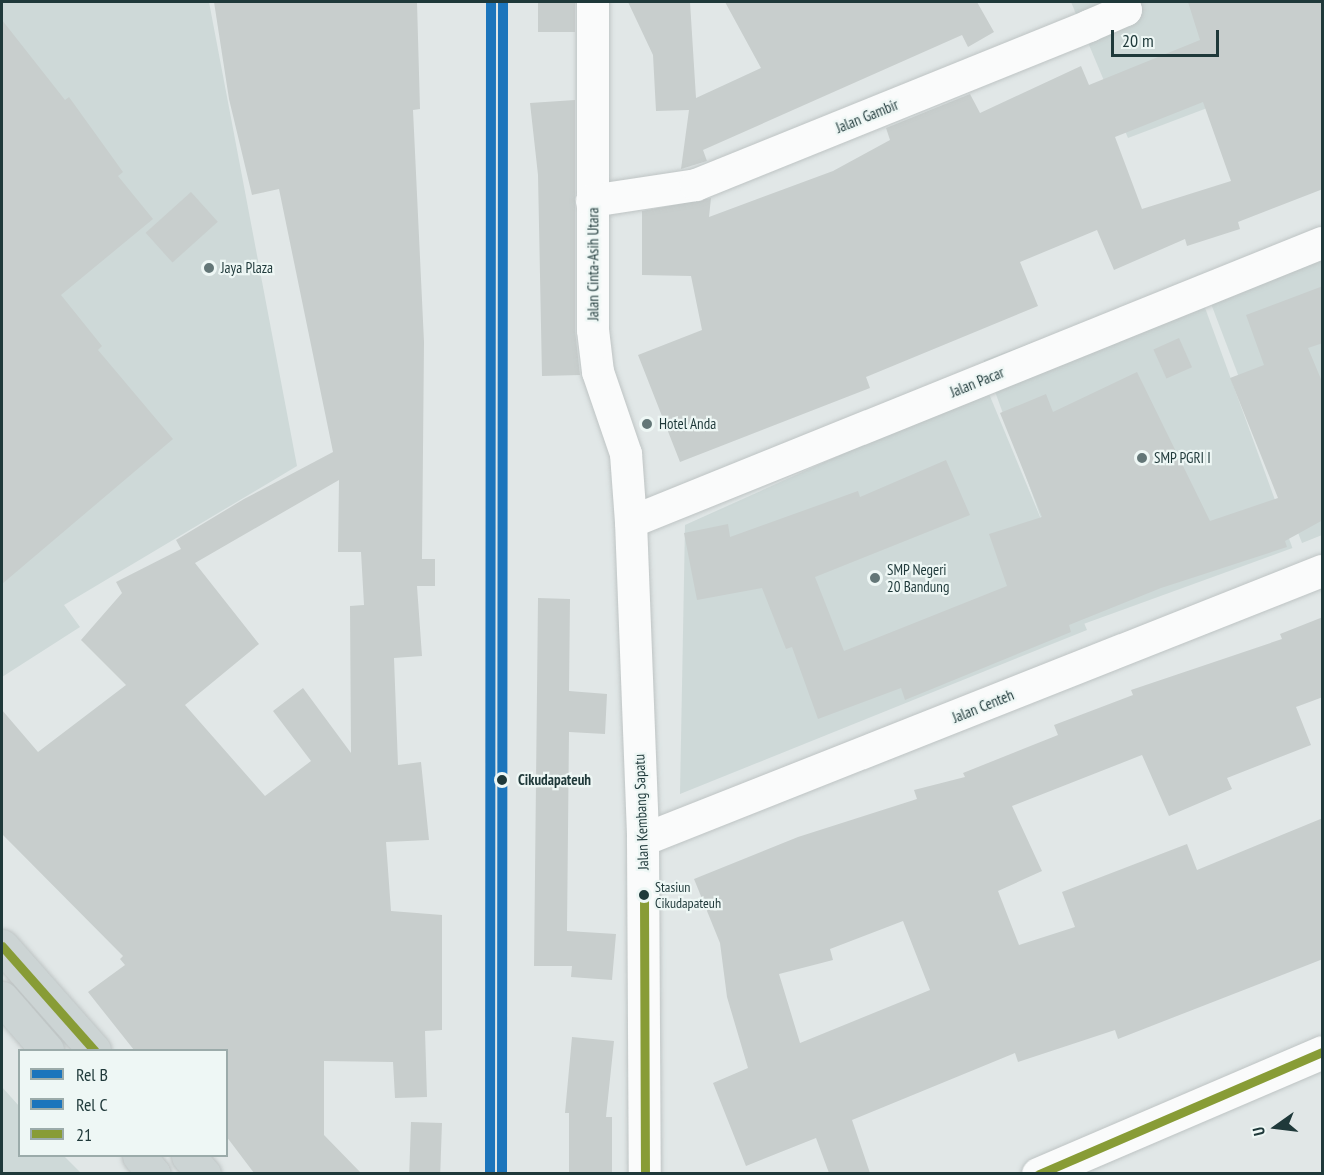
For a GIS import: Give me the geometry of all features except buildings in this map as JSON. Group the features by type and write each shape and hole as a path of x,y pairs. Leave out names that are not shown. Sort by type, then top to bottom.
{"main road":[{"path":"2,946 93,1049"},
{"path":"2,998 46,1049"},
{"path":"141,1157 154,1173"},
{"path":"190,1157 204,1173"}],"street":[{"name":"Jalan Cinta-Asih Utara","path":"592,2 592,201 598,372 626,454 631,522"},
{"name":"Jalan Gambir","path":"592,201 696,185 1089,26 1126,10 1123,2"},
{"name":"Jalan Pacar","path":"631,522 1323,243"},
{"name":"Jalan Kembang Sapatu","path":"631,522 643,840 645,1173"},
{"name":"Jalan Centeh","path":"643,840 1323,571"},
{"path":"1038,1173 1323,1052"}],"shaded area":[{"path":"2,2 209,2 297,466 64,605 80,627 2,677"},
{"path":"1071,2 1242,2 1276,82 1128,138"},
{"path":"1322,236 1322,535 1302,543 1202,280"},
{"name":"SMP PGRI I","path":"1196,283 1292,548 1080,625 984,360"},
{"name":"SMP Negeri 20 Bandung","path":"987,389 1087,630 680,794 685,525"},
{"path":"2,1087 18,1105 18,1157 65,1157 81,1173 2,1173"}],"rail line":[{"name":"B","path":"490,1174 491,2"},
{"name":"C","path":"502,1174 503,2"}],"transit line":[{"name":"21","path":"644,895 645,1174"},
{"name":"21","path":"2,946 93,1049"},
{"name":"21","path":"1039,1174 1322,1052"}],"place":[{"name":"Jaya Plaza","path":"209,268"},
{"name":"Hotel Anda","path":"647,424"},
{"name":"SMP PGRI I","path":"1142,458"},
{"name":"SMP Negeri 20 Bandung","path":"875,578"},
{"name":"Cikudapateuh","path":"502,780"},
{"name":"Stasiun Cikudapateuh","path":"644,895"}]}
